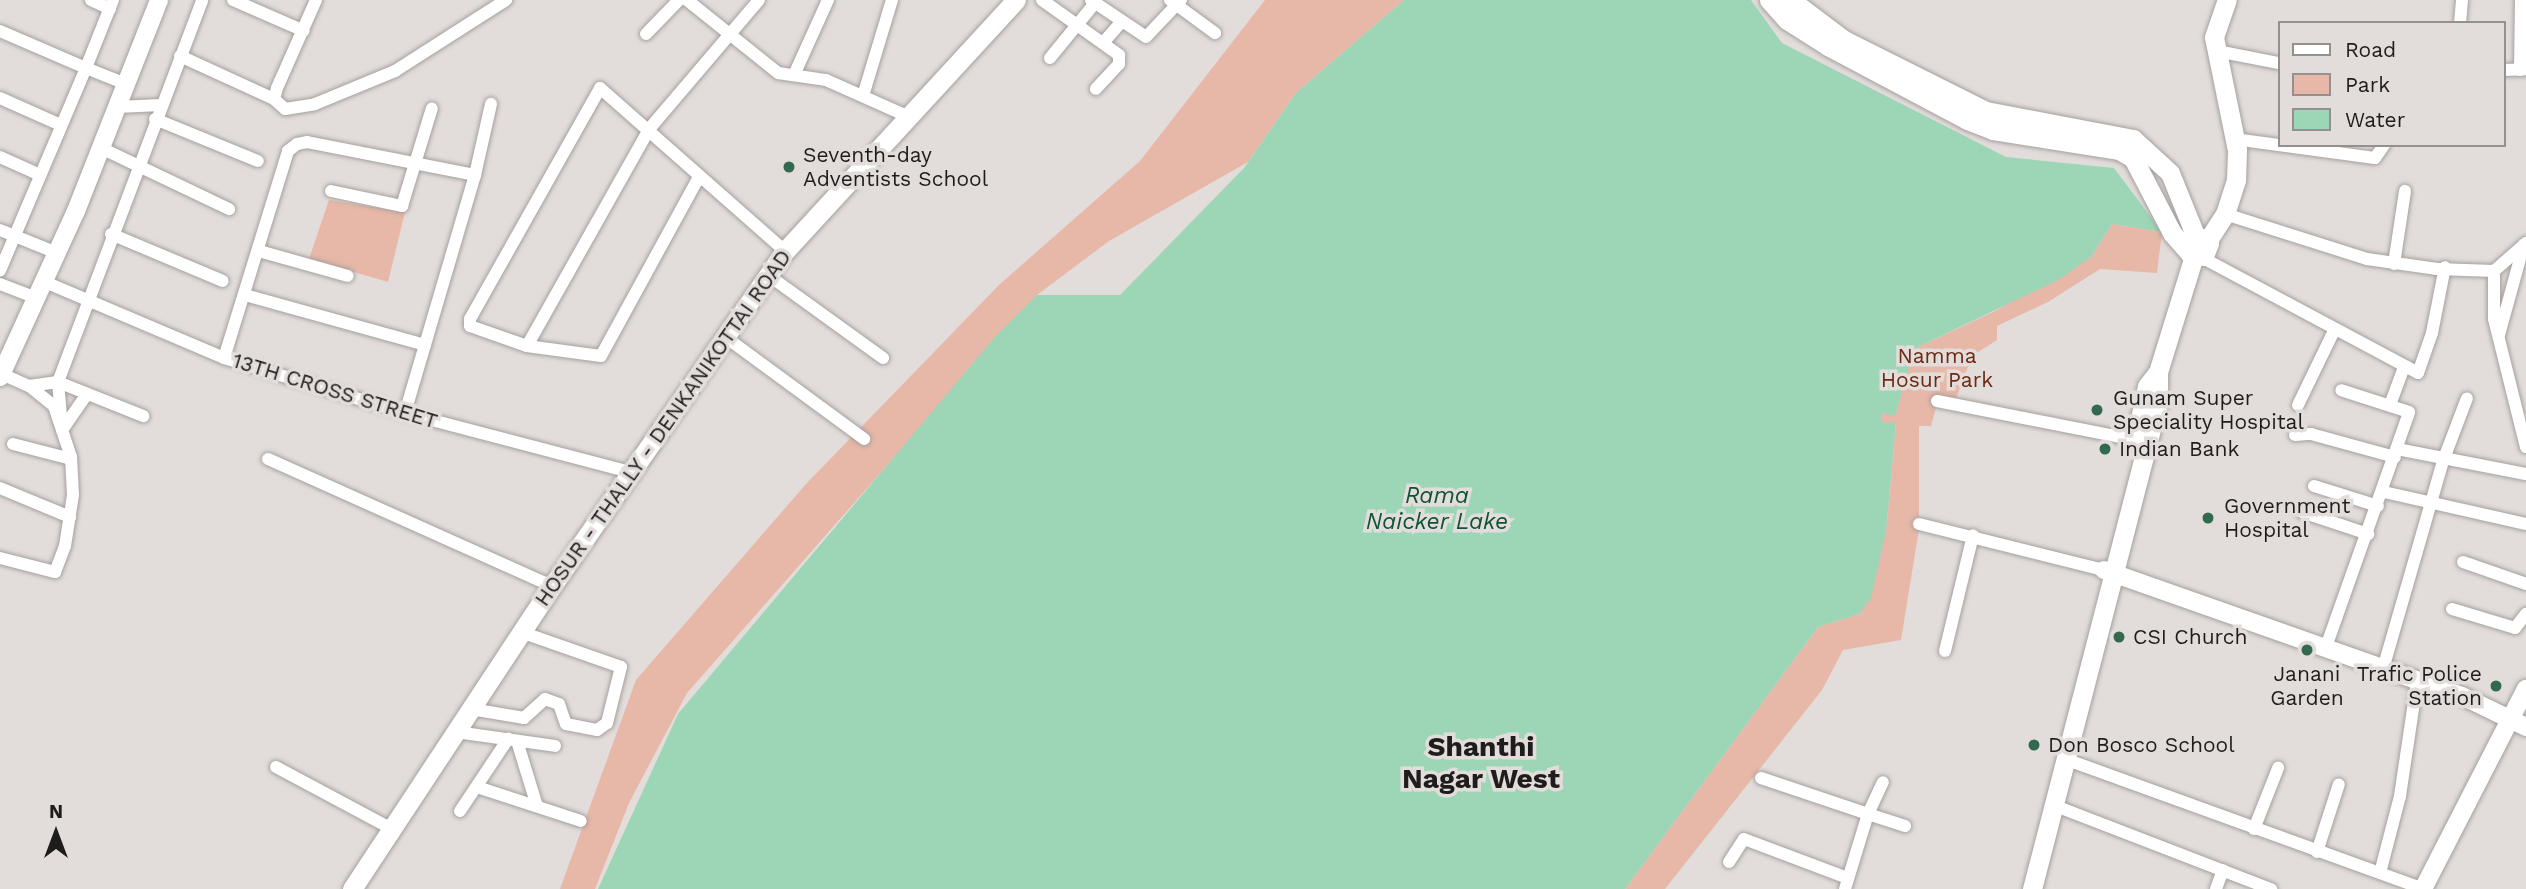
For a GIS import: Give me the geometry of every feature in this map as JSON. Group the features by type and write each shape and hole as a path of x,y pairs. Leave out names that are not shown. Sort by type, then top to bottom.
{"main road":[{"path":"2,376 57,253 159,0"},
{"name":"HOSUR - THALLY - DENKANIKOTTAI ROAD","path":"352,889 552,586 634,473 724,336 785,251 1016,0"},
{"path":"1769,0 1787,20 1828,46 1967,120 1993,130 2119,150 2133,158 2172,233 2196,244"},
{"path":"1791,0 1844,40 1986,111 2133,139 2156,156 2179,186 2196,244"},
{"path":"2115,572 2147,386 2158,372 2196,244 2225,214 2236,180 2234,139 2214,37 2227,0"},
{"path":"2032,889 2066,752 2064,729 2115,572 2161,389 2158,372"},
{"path":"2115,572 2134,582 2385,662 2459,689 2462,696"},
{"path":"2327,644 2417,682 2462,696 2519,720"},
{"path":"2423,889 2519,720 2526,689"}],"street":[{"path":"0,271 112,4 91,0"},
{"path":"62,430 58,382 85,300 202,0"},
{"path":"233,0 304,31"},
{"path":"274,99 316,0"},
{"path":"646,34 679,0"},
{"path":"687,0 769,66 794,75 827,80 909,117"},
{"path":"527,346 650,128 732,35 759,0"},
{"path":"794,75 828,0"},
{"path":"863,96 892,0"},
{"path":"1042,0 1103,43 1120,59 1096,89"},
{"path":"2460,21 2462,0"},
{"path":"2505,70 2523,69 2521,0"},
{"path":"180,56 274,99 277,106 295,110 384,76 501,1"},
{"path":"1050,58 1078,26 1093,1 1146,37 1176,2 1215,33"},
{"path":"1103,43 1121,22"},
{"path":"0,31 126,84"},
{"path":"2217,51 2278,62"},
{"path":"699,177 601,356 527,346 475,329 470,319 600,88 650,128 699,177 785,251"},
{"path":"0,98 61,125"},
{"path":"405,414 475,175 491,104"},
{"path":"117,107 161,105"},
{"path":"331,191 402,206 432,108"},
{"path":"155,119 258,161"},
{"path":"2234,139 2278,145"},
{"path":"224,358 288,151 296,144 307,142 475,175"},
{"path":"2293,147 2375,158 2383,147"},
{"path":"100,148 229,209"},
{"path":"0,157 40,175"},
{"path":"2394,264 2405,191"},
{"path":"2225,214 2280,235 2394,264 2494,271 2525,243"},
{"path":"0,230 57,253"},
{"path":"111,234 223,281"},
{"path":"2498,340 2525,243"},
{"path":"2196,244 2333,331 2418,373 2432,333 2445,267"},
{"path":"259,251 348,276"},
{"path":"2494,271 2498,340 2520,410 2526,447"},
{"path":"768,275 883,358"},
{"name":"13TH CROSS STREET","path":"0,284 85,300 224,358 405,414 634,473"},
{"path":"245,295 425,345"},
{"path":"2298,405 2333,331"},
{"path":"724,336 864,439"},
{"path":"2390,405 2404,367"},
{"path":"0,558 55,572 70,517 69,453 54,406 29,386 2,376"},
{"path":"29,386 58,382 143,416"},
{"path":"2327,644 2384,492 2409,412 2341,390"},
{"path":"62,430 87,394"},
{"path":"2385,662 2443,461 2466,398"},
{"path":"1937,401 2136,440"},
{"path":"2295,435 2311,434 2396,453 2526,474"},
{"path":"13,443 44,453 69,453"},
{"path":"268,459 552,586"},
{"path":"2314,486 2378,506"},
{"path":"0,488 70,517"},
{"path":"2384,492 2526,524"},
{"path":"2302,512 2368,534"},
{"path":"1919,524 1973,535 2115,572"},
{"path":"1945,651 1973,535"},
{"path":"2463,562 2526,584"},
{"path":"2452,609 2515,628 2526,614"},
{"path":"471,709 524,718 545,699 559,704 566,724 597,730 607,723 621,667 521,632"},
{"path":"2380,873 2400,796 2417,682"},
{"path":"456,732 555,746"},
{"path":"460,811 513,740"},
{"path":"513,740 537,806"},
{"path":"2066,752 2254,829 2423,889"},
{"path":"276,767 392,829"},
{"path":"2254,829 2278,768"},
{"path":"1761,778 1905,826"},
{"path":"1729,862 1744,839 1846,884 1868,814 1883,782"},
{"path":"2317,852 2339,784"},
{"path":"477,787 581,821"},
{"path":"2053,805 2265,888"},
{"path":"2216,889 2223,870"}],"green space":[{"path":"1265,0 1404,0 1296,93 1248,162 1109,241 1037,295 687,693 629,803 595,889 560,889 636,680 806,484 999,285 1140,161"},
{"path":"329,200 405,212 388,282 309,259"},
{"name":"Namma Hosur Park","path":"2112,224 2162,232 2157,273 2100,269 2048,302 1997,326 1997,340 1972,356 1954,404 1938,401 1931,426 1919,426 1919,529 1901,640 1843,650 1822,690 1665,889 1625,889 1818,627 1859,614 1886,531 1896,424 1882,422 1882,413 1895,415 1914,349 1995,311 2091,257"}],"water":[{"name":"Rama Naicker Lake","path":"1404,0 1751,0 1782,43 2006,157 2114,168 2162,232 2112,224 2091,257 2060,279 1914,349 1895,416 1882,413 1882,422 1896,423 1886,531 1871,598 1859,614 1818,627 1625,889 598,889 678,714 995,337 1037,295 1120,295 1244,168 1296,93"}],"place":[{"name":"Seventh-day Adventists School","path":"789,167"},
{"name":"Gunam Super Speciality Hospital","path":"2097,410"},
{"name":"Indian Bank","path":"2105,449"},
{"name":"Government Hospital","path":"2208,518"},
{"name":"CSI Church","path":"2119,637"},
{"name":"Janani Garden","path":"2307,650"},
{"name":"Trafic Police Station","path":"2496,686"},
{"name":"Don Bosco School","path":"2034,745"}],"district":[{"name":"Shanthi Nagar West","path":"1481,763"}]}
